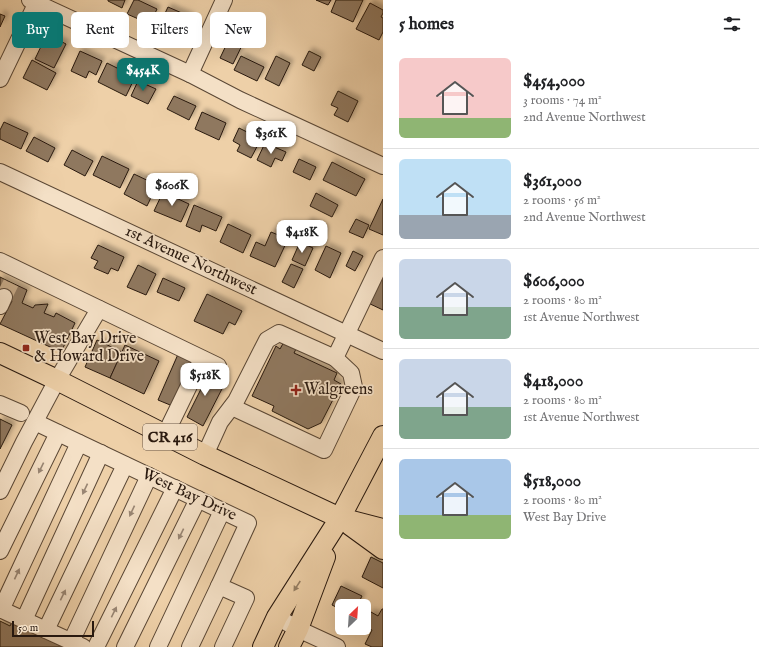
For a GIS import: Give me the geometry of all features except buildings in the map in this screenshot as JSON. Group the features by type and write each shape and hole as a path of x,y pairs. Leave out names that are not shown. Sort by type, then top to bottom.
{"main road":[{"name":"CR 416","path":"0,354 57,380 205,455 340,518 383,530"},
{"path":"263,647 276,618 340,518 383,436"},
{"name":"CR 416","path":"340,518 383,549"},
{"path":"289,647 298,629 340,518"}],"street":[{"path":"190,74 224,0"},
{"path":"0,79 35,1 190,74 240,100 383,166"},
{"name":"1st Avenue Northwest","path":"0,172 383,351"},
{"path":"335,358 383,258"},
{"path":"0,261 15,276 99,309 218,366"},
{"path":"0,490 57,380 99,309"},
{"path":"205,455 220,422 236,401 267,340 279,333 335,358 351,373 354,387 324,450 232,407"},
{"path":"165,435 202,359"},
{"path":"0,404 20,413"},
{"name":"West Bay Drive","path":"35,422 248,523 219,586"},
{"path":"0,552 58,433"},
{"path":"78,442 0,609 77,644 149,476"},
{"path":"24,620 101,453"},
{"path":"46,630 126,465"},
{"path":"96,647 175,488"},
{"path":"126,647 198,499"},
{"path":"158,647 222,511"},
{"path":"190,647 219,586 246,598 223,647"},
{"path":"276,618 337,647"}],"tunnel":[{"path":"4,297 11,283"}],"place":[{"name":"West Bay Drive & Howard Drive","path":"26,348"},
{"name":"Walgreens","path":"296,390"}]}
